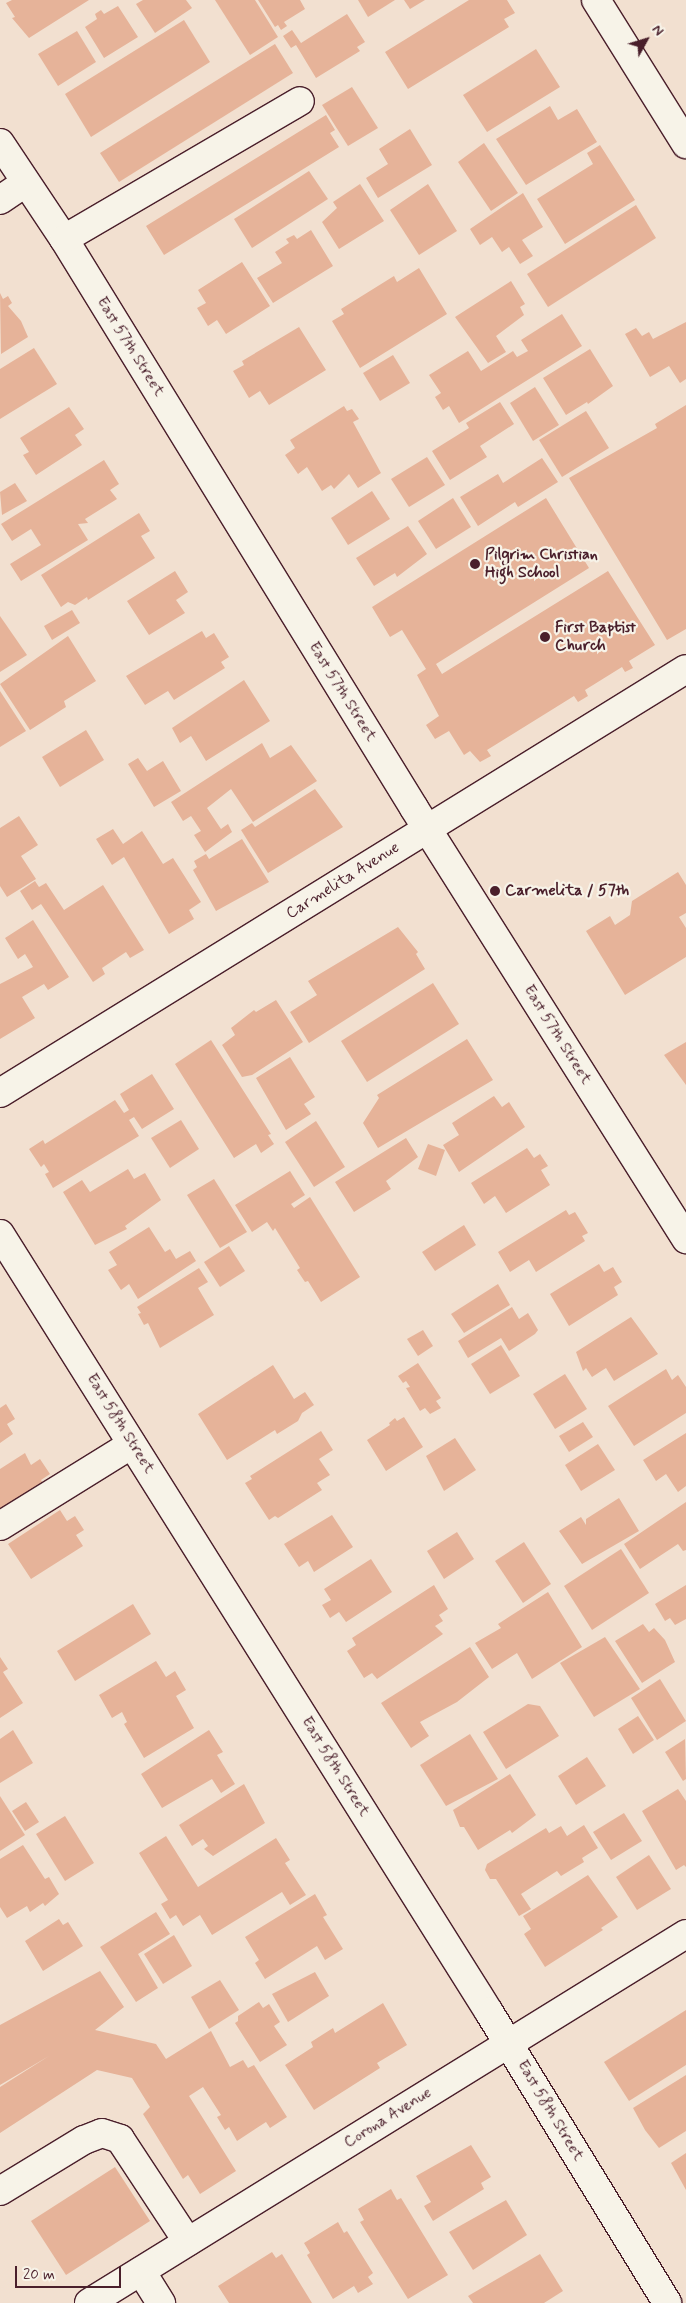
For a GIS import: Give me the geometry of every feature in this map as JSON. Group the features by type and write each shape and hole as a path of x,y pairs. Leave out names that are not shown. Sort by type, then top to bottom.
{"street":[{"path":"596,0 686,144"},
{"path":"64,239 300,102"},
{"name":"East 57th Street","path":"0,143 64,239 427,830 686,1239"},
{"path":"0,200 25,183"},
{"name":"Carmelita Avenue","path":"0,1093 686,669"},
{"name":"East 58th Street","path":"0,1234 508,2044 667,2303"},
{"path":"0,1526 132,1444"},
{"name":"Corona Avenue","path":"89,2303 686,1934"},
{"path":"0,2191 84,2140 102,2133 120,2139 188,2242"},
{"path":"141,2271 161,2303"}],"building":[{"path":"12,0 89,0 29,38 12,18 15,17 6,3"},
{"path":"143,0 186,0 192,8 155,33 136,4"},
{"path":"215,0 255,0 278,37 250,55"},
{"path":"258,0 300,0 305,9 284,22 287,26 281,30 278,25 275,27"},
{"path":"358,0 395,0 368,17"},
{"path":"404,0 425,0 410,9"},
{"path":"469,0 507,0 515,13 504,19 509,27 408,89 385,52"},
{"path":"118,6 138,37 104,58 85,27 97,19 95,14 101,10 104,14"},
{"path":"347,14 365,42 357,47 360,51 316,78 296,45 291,48 283,36 292,30 301,43"},
{"path":"184,20 210,62 91,137 65,94"},
{"path":"77,31 96,62 58,86 38,54"},
{"path":"275,44 293,73 119,182 100,153"},
{"path":"536,49 560,87 487,132 463,95"},
{"path":"352,87 378,128 348,146 322,105"},
{"path":"550,106 558,120 577,109 597,142 526,185 496,139"},
{"path":"326,115 335,130 330,133 339,147 164,255 146,226"},
{"path":"410,129 432,165 378,198 366,178 388,164 379,149"},
{"path":"484,143 518,193 491,211 458,162"},
{"path":"600,145 635,200 565,244 537,199 593,164 587,153"},
{"path":"309,171 328,199 252,248 234,219"},
{"path":"360,184 384,221 339,249 322,222 337,208 333,202"},
{"path":"428,184 457,231 419,255 390,210"},
{"path":"523,193 543,227 522,240 533,256 520,264 509,247 502,252 492,237 480,245 470,229"},
{"path":"636,205 656,238 548,307 527,274"},
{"path":"311,230 333,266 273,303 257,278 282,263 275,252 289,243 286,239 294,235 297,239"},
{"path":"242,262 270,306 226,334 217,320 208,326 197,308 206,303 198,290"},
{"path":"419,268 447,314 360,368 332,321 344,314 341,309 394,276 397,282"},
{"path":"511,281 525,304 520,307 524,315 496,336 506,352 488,363 455,317"},
{"path":"0,293 3,299 8,296 12,303 8,306 21,321 28,337 1,354"},
{"path":"562,314 582,346 459,423 449,406 443,410 435,397 441,393 429,375 468,351 481,371 513,351 517,357 528,351 521,340"},
{"path":"686,322 686,379 680,383 669,366 650,377 625,334 636,328 642,336 649,332 653,339"},
{"path":"299,327 326,370 269,405 260,391 249,398 233,371 244,365 242,361"},
{"path":"34,348 57,384 0,419 0,369"},
{"path":"590,349 613,386 588,404 587,402 566,415 543,378"},
{"path":"393,355 410,383 380,401 363,373"},
{"path":"535,387 559,425 533,441 510,403"},
{"path":"500,402 514,424 480,446 487,457 450,480 432,451 469,428 466,423"},
{"path":"686,405 686,629 667,640 569,478 657,428 655,424"},
{"path":"344,406 347,411 352,409 359,419 353,422 381,473 358,488 349,474 334,489 331,485 322,491 307,467 298,474 285,455 295,448 290,440"},
{"path":"69,407 84,429 75,435 82,445 36,475 23,455 29,452 20,438"},
{"path":"586,411 609,448 562,477 539,440"},
{"path":"427,457 445,485 409,507 391,479"},
{"path":"542,458 558,482 518,507 515,502 478,526 460,497 498,474 503,483"},
{"path":"104,460 119,484 110,490 117,499 85,519 88,523 78,524 88,540 21,581 10,564 41,545 31,529 12,541 1,524"},
{"path":"15,483 27,501 2,515 0,492"},
{"path":"372,491 390,519 348,545 331,518"},
{"path":"453,498 471,527 436,549 418,521"},
{"path":"546,498 589,568 436,664 442,674 608,571 655,645 629,661 633,668 625,672 622,667 585,690 588,696 578,702 574,696 487,750 491,756 480,762 470,751 464,755 449,731 435,739 426,725 439,716 417,675 426,669 402,630 390,637 372,607"},
{"path":"139,513 150,531 141,536 155,558 88,600 87,597 75,605 68,602 61,607 41,575"},
{"path":"408,526 427,554 397,577 395,573 374,586 356,558"},
{"path":"175,571 188,592 176,600 185,613 149,635 127,601"},
{"path":"72,610 80,623 52,640 44,626"},
{"path":"0,616 27,655 0,672"},
{"path":"202,631 206,638 214,633 229,657 221,662 225,668 174,700 168,691 145,705 126,676"},
{"path":"68,636 96,681 64,701 66,707 30,730 0,684"},
{"path":"244,680 270,721 206,761 191,736 180,743 172,728"},
{"path":"0,691 26,731 0,747"},
{"path":"86,730 104,760 60,787 42,757"},
{"path":"262,743 270,758 291,745 317,781 253,822 231,789 207,808 221,829 228,824 232,832 205,852 194,835 201,831 191,816 183,821 171,802"},
{"path":"138,758 147,771 163,761 181,791 154,807 128,764"},
{"path":"315,789 343,827 268,873 241,830 252,823 255,827"},
{"path":"19,816 38,845 21,856 36,879 7,897 0,886 0,828"},
{"path":"113,829 123,844 142,831 163,864 173,858 201,902 189,910 194,919 169,934 124,857 112,865 96,839"},
{"path":"242,839 269,882 216,911 193,870 197,867 194,861 206,854 209,859"},
{"path":"678,872 686,885 686,913 679,917 686,928 686,957 625,995 586,931 610,916 615,925 630,915 632,901"},
{"path":"35,881 39,887 46,883 64,910 103,885 144,950 130,958 126,952 102,968 105,974 93,982 41,904 32,910 20,891"},
{"path":"33,920 69,977 48,990 44,984 22,997 35,1018 0,1039 0,984 33,967 25,954 18,959 5,938"},
{"path":"398,927 418,952 416,954 425,969 309,1043 290,1012 317,995 308,981"},
{"path":"433,983 459,1024 367,1082 341,1041"},
{"path":"276,1000 303,1042 252,1075 242,1077 222,1045 235,1035 231,1028 254,1010 256,1012"},
{"path":"467,1039 493,1080 378,1148 363,1123 379,1098 377,1095"},
{"path":"211,1040 271,1134 268,1135 274,1144 261,1153 256,1144 234,1158 175,1064"},
{"path":"686,1042 686,1085 664,1055"},
{"path":"290,1057 315,1097 304,1104 311,1114 286,1130 256,1078"},
{"path":"152,1074 174,1109 142,1129 134,1117 129,1120 139,1136 53,1188 45,1174 49,1172 44,1164 41,1167 29,1149 43,1140 45,1144 115,1100 124,1113 129,1110 120,1094"},
{"path":"494,1096 502,1107 509,1102 525,1127 459,1172 443,1145 459,1135 452,1123"},
{"path":"181,1120 199,1149 170,1168 151,1138"},
{"path":"316,1121 345,1167 314,1187 285,1142"},
{"path":"406,1138 418,1157 386,1181 391,1189 354,1212 335,1182"},
{"path":"428,1144 445,1150 436,1176 418,1169"},
{"path":"527,1148 534,1158 540,1154 548,1166 541,1170 550,1185 506,1213 495,1196 484,1204 471,1183"},
{"path":"128,1169 134,1179 145,1173 161,1200 125,1226 127,1229 95,1245 63,1192 82,1180 90,1192"},
{"path":"290,1171 305,1195 291,1204 294,1208 310,1197 360,1277 321,1302 308,1281 305,1282 297,1270 300,1268 275,1228 273,1231 267,1222 252,1232 235,1205"},
{"path":"214,1179 247,1232 220,1248 187,1195"},
{"path":"566,1210 569,1215 575,1212 588,1233 582,1236 585,1241 536,1272 529,1260 510,1272 498,1252"},
{"path":"464,1225 476,1245 435,1271 422,1252"},
{"path":"149,1227 165,1252 170,1249 176,1259 190,1251 196,1261 138,1299 129,1284 121,1290 108,1270 117,1265 109,1252"},
{"path":"229,1246 245,1271 220,1287 204,1262"},
{"path":"599,1264 604,1272 613,1267 622,1282 614,1287 618,1295 569,1326 550,1294"},
{"path":"199,1268 208,1282 198,1288 214,1315 160,1348 148,1323 144,1325 138,1314 141,1313 137,1307"},
{"path":"498,1284 510,1305 464,1333 451,1314"},
{"path":"512,1307 519,1319 528,1313 538,1330 535,1334 509,1351 501,1338 468,1358 458,1341"},
{"path":"631,1317 658,1354 614,1381 606,1368 592,1377 586,1368 583,1371 576,1352"},
{"path":"423,1330 433,1346 418,1356 407,1339"},
{"path":"501,1345 520,1376 490,1394 471,1364"},
{"path":"418,1363 441,1398 436,1401 441,1408 430,1414 425,1408 420,1411 406,1388 410,1387 406,1381 403,1383 398,1376"},
{"path":"273,1365 294,1399 305,1392 314,1405 302,1413 298,1421 277,1434 275,1430 227,1460 198,1414"},
{"path":"666,1369 672,1380 678,1375 686,1387 686,1413 634,1446 608,1406"},
{"path":"565,1374 587,1409 555,1429 533,1394"},
{"path":"6,1404 15,1419 7,1424 13,1434 0,1443 0,1408"},
{"path":"404,1417 423,1447 386,1471 367,1440 390,1425 389,1423 395,1418 397,1421"},
{"path":"583,1422 593,1437 569,1452 559,1436"},
{"path":"321,1431 333,1450 319,1459 330,1475 317,1483 322,1490 278,1518 275,1516 269,1520 245,1483 252,1479 250,1476"},
{"path":"686,1433 686,1486 678,1492 666,1474 656,1481 643,1460"},
{"path":"455,1438 476,1470 444,1491 426,1456"},
{"path":"598,1444 615,1470 581,1491 565,1465"},
{"path":"25,1453 31,1465 40,1459 50,1474 41,1480 47,1490 0,1519 0,1469"},
{"path":"619,1498 639,1531 582,1564 559,1531 581,1517 586,1525 586,1519"},
{"path":"686,1502 686,1550 683,1551 678,1544 640,1569 624,1544"},
{"path":"60,1510 67,1521 75,1516 84,1530 76,1535 83,1546 31,1579 8,1544"},
{"path":"332,1515 353,1547 314,1572 308,1561 299,1567 284,1544"},
{"path":"457,1532 474,1559 444,1579 427,1551"},
{"path":"524,1542 551,1584 523,1603 495,1561"},
{"path":"621,1549 649,1593 592,1630 564,1586"},
{"path":"371,1559 392,1592 346,1622 339,1612 330,1618 322,1605 331,1600 324,1589"},
{"path":"434,1585 448,1609 439,1615 443,1621 435,1626 443,1634 377,1679 372,1673 364,1678 347,1651 356,1645 352,1638"},
{"path":"686,1585 686,1619 675,1625 670,1618 665,1621 655,1604"},
{"path":"548,1592 582,1647 532,1679 517,1653 492,1669 475,1643 501,1628 498,1624"},
{"path":"133,1604 151,1634 75,1681 57,1651"},
{"path":"643,1624 649,1632 654,1628 665,1640 675,1662 642,1683 615,1641"},
{"path":"605,1637 640,1689 594,1717 560,1663"},
{"path":"470,1647 489,1677 457,1702 420,1722 429,1736 411,1748 381,1703"},
{"path":"0,1657 8,1669 3,1672 23,1703 0,1718"},
{"path":"156,1661 166,1677 175,1671 186,1690 176,1696 194,1728 144,1758 124,1724 127,1722 122,1712 112,1718 99,1695"},
{"path":"660,1679 686,1721 657,1740 631,1698"},
{"path":"528,1704 540,1706 559,1736 506,1769 483,1732"},
{"path":"638,1716 654,1740 633,1754 618,1729"},
{"path":"13,1730 33,1763 0,1783 0,1739"},
{"path":"209,1730 223,1752 217,1755 235,1784 221,1793 212,1779 162,1808 141,1774"},
{"path":"470,1734 498,1779 446,1806 420,1765"},
{"path":"685,1739 686,1779 683,1781 665,1752"},
{"path":"587,1757 606,1786 576,1805 558,1776"},
{"path":"510,1774 536,1815 512,1833 510,1830 478,1850 464,1827 460,1827 453,1810"},
{"path":"244,1784 265,1823 213,1856 204,1849 208,1846 203,1839 192,1846 179,1825"},
{"path":"678,1789 686,1801 686,1867 684,1865 676,1870 642,1811"},
{"path":"0,1796 25,1835 0,1851"},
{"path":"26,1802 39,1822 25,1831 12,1811"},
{"path":"624,1813 642,1841 611,1860 593,1832"},
{"path":"65,1816 94,1863 65,1881 36,1834"},
{"path":"584,1825 598,1848 582,1858 584,1862 561,1876 557,1871 521,1894 531,1909 519,1916 496,1879 490,1879 485,1870 487,1864 546,1828 549,1833 561,1826 567,1836"},
{"path":"166,1836 198,1887 276,1838 290,1860 285,1863 306,1895 290,1905 282,1892 212,1935 200,1915 183,1926 176,1915 170,1919 161,1904 168,1900 139,1853"},
{"path":"23,1845 45,1879 49,1877 59,1894 45,1906 43,1903 30,1912 27,1906 7,1918 0,1907 0,1859"},
{"path":"649,1855 671,1889 637,1910 616,1877"},
{"path":"588,1875 618,1917 601,1928 603,1930 545,1967 524,1934 531,1929 523,1916"},
{"path":"315,1894 327,1915 323,1917 343,1949 325,1960 317,1946 265,1979 255,1963 259,1960 245,1937"},
{"path":"156,1912 170,1934 138,1954 158,1988 136,2002 100,1947"},
{"path":"59,1919 63,1925 68,1922 83,1946 43,1971 25,1941"},
{"path":"174,1935 192,1966 163,1984 144,1954"},
{"path":"100,1971 124,2007 95,2030 156,2044 166,2059 211,2031 230,2067 243,2060 248,2068 254,2065 287,2117 270,2128 266,2122 237,2141 229,2127 225,2130 217,2117 221,2115 203,2087 189,2096 236,2171 200,2194 188,2175 183,2179 143,2114 150,2107 132,2078 97,2070 0,2133 0,2087 49,2056 0,2085 0,2025"},
{"path":"315,1972 329,1996 288,2022 272,1994"},
{"path":"220,1980 239,2010 209,2029 191,1997"},
{"path":"259,2002 263,2008 269,2004 280,2022 274,2026 287,2045 260,2062 235,2023 238,2021 238,2016"},
{"path":"383,2003 407,2045 377,2063 380,2068 314,2110 285,2065 313,2047 311,2042 333,2028 335,2033"},
{"path":"686,2010 686,2065 629,2101 604,2062"},
{"path":"686,2075 686,2131 659,2148 645,2130 633,2108"},
{"path":"471,2145 491,2177 481,2183 484,2189 433,2221 424,2206 431,2202 416,2176"},
{"path":"686,2153 686,2190 671,2163"},
{"path":"115,2167 150,2221 66,2275 31,2221"},
{"path":"391,2189 397,2200 401,2198 448,2275 408,2299 360,2222 364,2220 358,2209"},
{"path":"506,2200 527,2235 473,2270 449,2232"},
{"path":"338,2222 344,2233 347,2231 373,2273 368,2277 373,2284 358,2293 354,2286 333,2299 307,2255 310,2253 304,2243"},
{"path":"272,2252 276,2258 282,2254 312,2303 229,2303 218,2286"},
{"path":"540,2254 563,2291 544,2303 473,2303 468,2296"}],"place":[{"name":"Pilgrim Christian High School","path":"475,564"},
{"name":"First Baptist Church","path":"545,637"},
{"name":"Carmelita / 57th","path":"495,891"}]}
